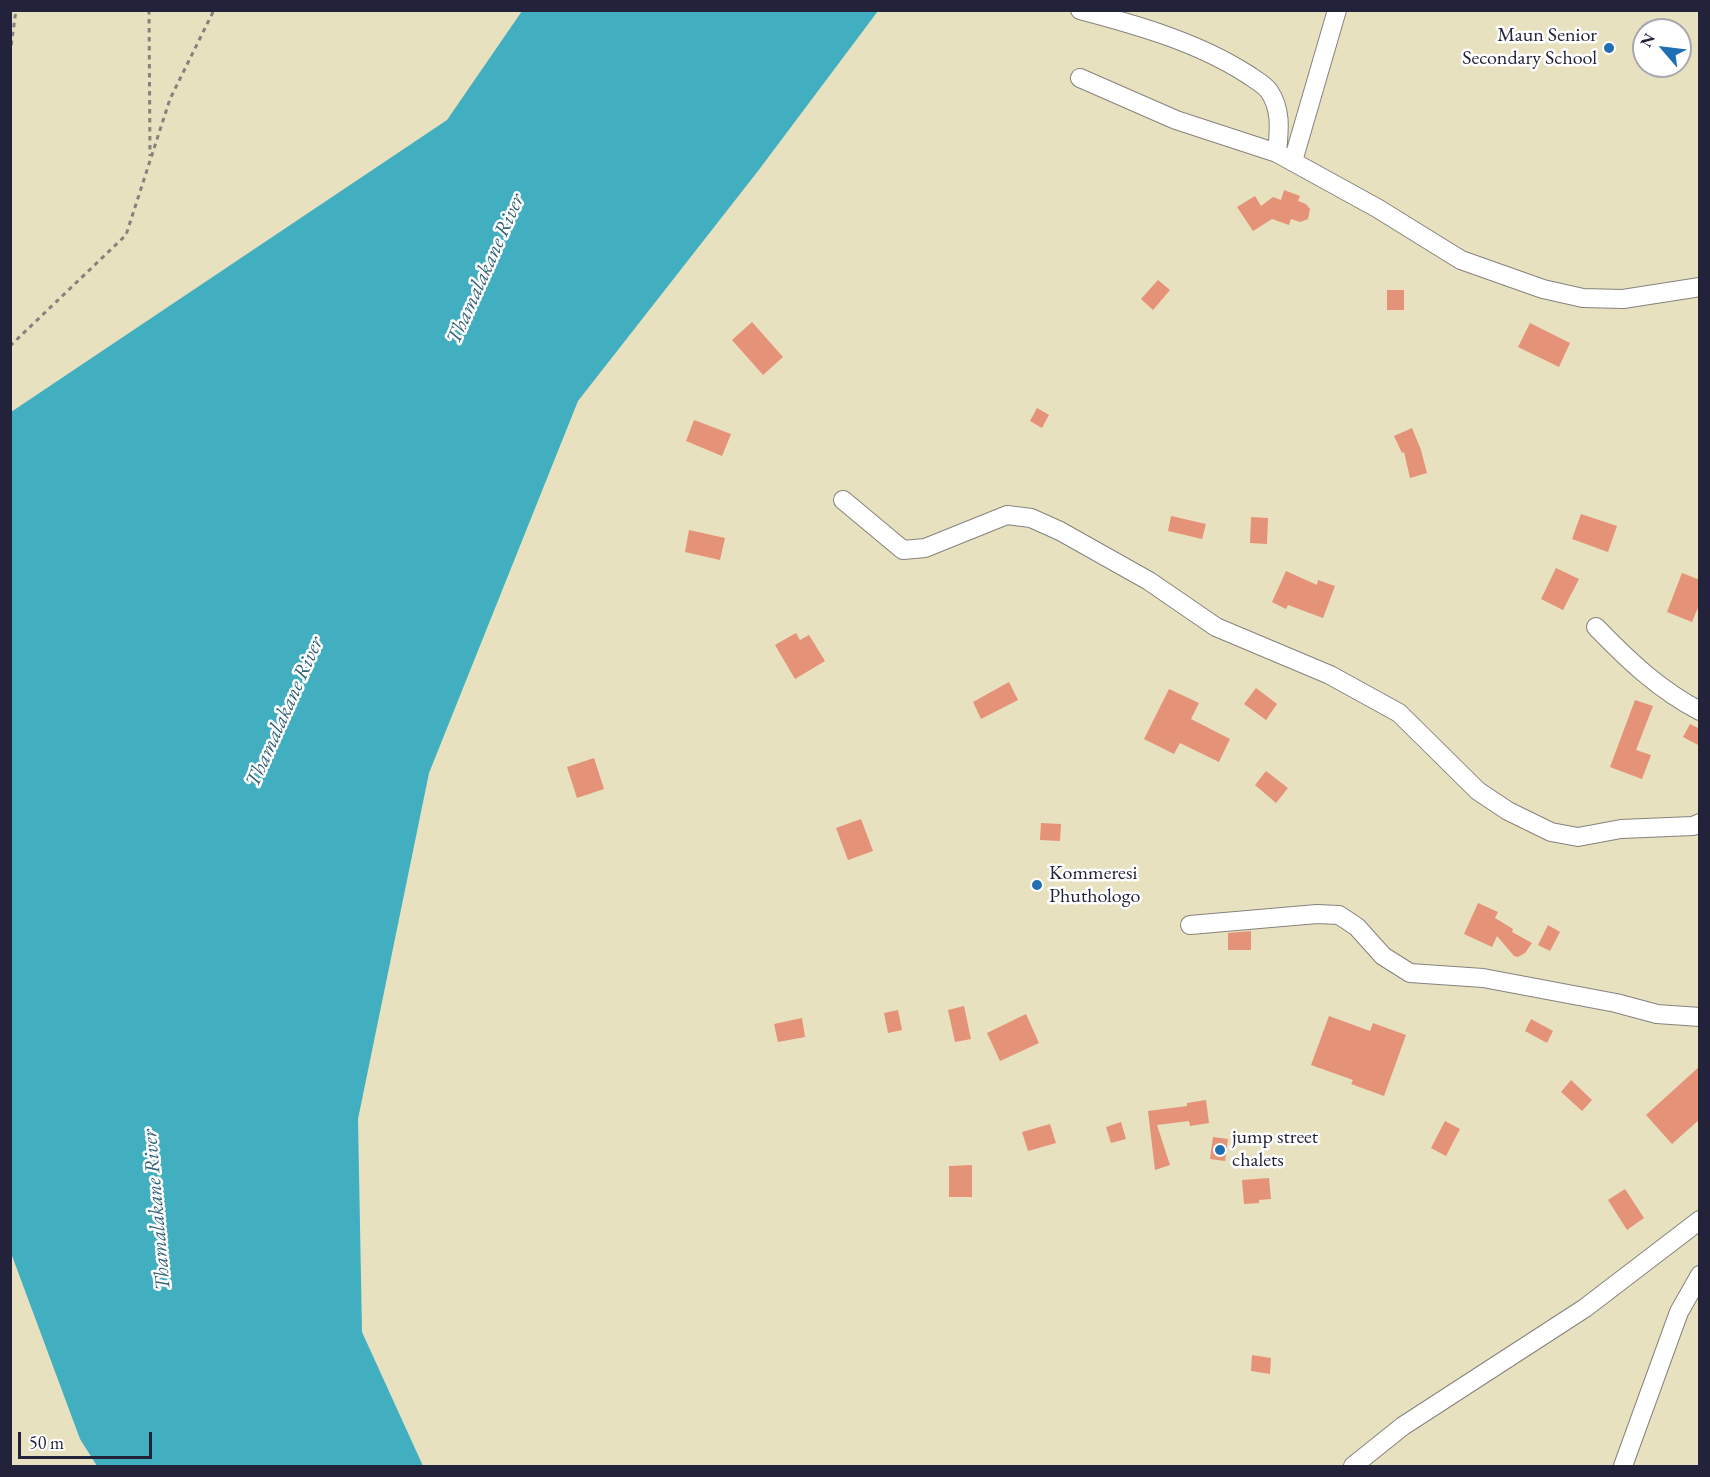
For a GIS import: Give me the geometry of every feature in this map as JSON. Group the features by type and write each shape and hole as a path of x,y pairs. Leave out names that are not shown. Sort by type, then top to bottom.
{"street":[{"path":"1080,10 1202,49 1260,83 1268,89 1277,107 1285,157"},
{"path":"1285,157 1337,10"},
{"path":"1080,78 1176,120 1285,157 1377,208 1461,260 1543,290 1583,298 1623,299 1700,287"},
{"path":"843,500 903,550 925,548 1007,515 1031,518 1060,531 1149,581 1216,627 1330,675 1399,713 1478,791 1508,811 1551,832 1578,837 1621,830 1700,823"},
{"path":"1596,627 1650,679 1700,711"},
{"path":"1190,925 1317,914 1339,915 1357,927 1383,956 1410,973 1483,978 1616,1003 1657,1014 1700,1017"},
{"path":"1353,1467 1403,1426 1584,1308 1700,1220"},
{"path":"1623,1467 1679,1312 1700,1275"}],"path":[{"path":"10,54 16,10"},
{"path":"148,10 150,161"},
{"path":"10,346 126,235 170,99 214,10"}],"water":[{"name":"Thamalakane River","path":"522,11 878,11 758,171 578,401 429,773 358,1119 362,1332 423,1466 97,1466 80,1439 11,1253 11,412 447,120"}],"building":[{"path":"1284,190 1300,196 1298,201 1306,204 1310,209 1308,219 1300,222 1291,219 1289,225 1272,219 1253,231 1237,207 1255,196 1261,206 1273,197 1281,200"},
{"path":"1158,280 1170,290 1153,310 1141,299"},
{"path":"1387,290 1404,290 1404,310 1387,310"},
{"path":"752,322 783,357 763,375 732,340"},
{"path":"1530,323 1570,343 1559,367 1518,347"},
{"path":"1037,408 1049,415 1042,428 1030,421"},
{"path":"694,420 731,434 722,456 686,441"},
{"path":"1412,428 1427,473 1410,478 1404,452 1402,453 1394,436"},
{"path":"1581,514 1617,526 1608,552 1572,539"},
{"path":"1171,516 1206,524 1202,539 1168,531"},
{"path":"1251,517 1268,518 1267,544 1250,543"},
{"path":"689,530 725,538 720,560 685,552"},
{"path":"1556,568 1579,579 1563,610 1541,599"},
{"path":"1286,571 1317,585 1318,580 1335,586 1323,618 1288,605 1286,609 1272,602"},
{"path":"1682,573 1700,580 1700,603 1692,622 1667,612"},
{"path":"796,633 800,640 809,635 825,661 795,679 775,645"},
{"path":"1009,682 1018,700 981,719 973,702"},
{"path":"1256,688 1277,704 1266,720 1244,704"},
{"path":"1169,689 1199,703 1191,719 1230,739 1219,762 1180,743 1174,754 1144,739"},
{"path":"1635,700 1653,706 1636,750 1651,755 1642,779 1610,767"},
{"path":"1690,724 1700,729 1700,746 1683,737"},
{"path":"594,758 604,789 577,798 567,767"},
{"path":"1266,771 1288,788 1276,803 1255,785"},
{"path":"861,819 873,851 848,860 836,828"},
{"path":"1041,823 1061,824 1060,841 1040,840"},
{"path":"1478,903 1498,912 1495,918 1513,929 1512,932 1532,943 1525,953 1518,957 1514,956 1497,936 1492,947 1464,934"},
{"path":"1548,925 1560,932 1550,951 1538,945"},
{"path":"1251,931 1251,950 1228,950 1228,933"},
{"path":"964,1006 971,1039 955,1042 948,1010"},
{"path":"898,1010 902,1030 888,1033 884,1013"},
{"path":"1026,1014 1039,1043 1000,1061 987,1033"},
{"path":"1329,1016 1370,1031 1373,1023 1406,1035 1384,1096 1351,1084 1353,1080 1311,1065"},
{"path":"802,1018 805,1037 778,1042 774,1024"},
{"path":"1531,1019 1553,1031 1547,1043 1525,1031"},
{"path":"1700,1066 1700,1119 1672,1144 1646,1115"},
{"path":"1571,1080 1592,1100 1582,1111 1561,1092"},
{"path":"1206,1100 1209,1123 1190,1126 1189,1121 1157,1125 1170,1165 1155,1170 1148,1111 1187,1106 1187,1103"},
{"path":"1445,1121 1460,1129 1446,1156 1431,1148"},
{"path":"1121,1122 1126,1139 1111,1143 1106,1127"},
{"path":"1050,1124 1056,1143 1028,1151 1022,1132"},
{"path":"1213,1137 1228,1139 1225,1161 1210,1159"},
{"path":"972,1165 972,1197 949,1197 949,1166"},
{"path":"1269,1178 1271,1199 1244,1204 1242,1180"},
{"path":"1625,1189 1644,1218 1627,1230 1608,1200"},
{"path":"1252,1355 1271,1358 1270,1374 1251,1371"}],"place":[{"name":"Maun Senior Secondary School","path":"1609,48"},
{"name":"Kommeresi Phuthologo","path":"1037,885"},
{"name":"jump street chalets","path":"1220,1150"}]}
